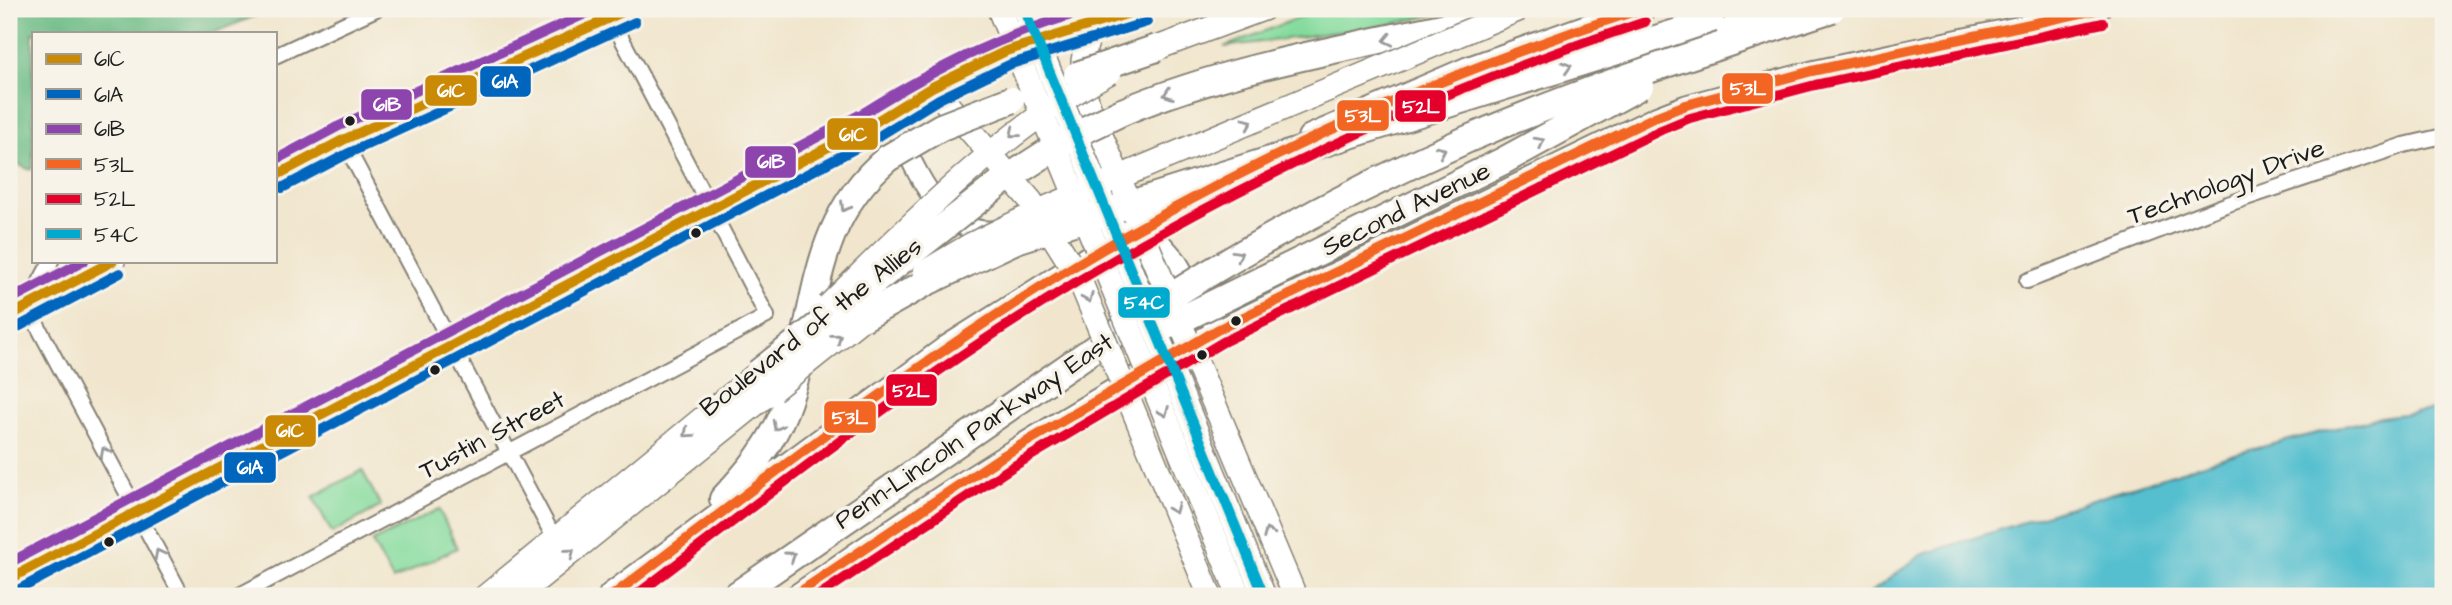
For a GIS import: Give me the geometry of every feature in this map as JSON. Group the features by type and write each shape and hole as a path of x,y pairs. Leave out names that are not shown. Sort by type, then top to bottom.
{"highway":[{"path":"766,382 1000,183 1063,142 1122,112 1172,92 1230,76 1527,9"},
{"path":"612,596 946,349 1132,232 1268,159 1364,114 1523,49 1642,9"},
{"path":"863,318 972,259 1038,232 1752,9"},
{"path":"1165,314 1550,137 1767,9"},
{"name":"Penn-Lincoln Parkway East","path":"735,596 911,475 1165,314 1313,214 1467,139 1572,97 1832,9"},
{"path":"684,542 746,474 776,429 794,380 820,266 830,236 854,193 888,158 941,127 1077,75 1157,48"}],"main road":[{"path":"999,9 1239,596"},
{"path":"1024,9 1264,596"},
{"path":"9,579 711,209 889,114 932,87 1006,51 1094,21 1143,9"},
{"name":"Boulevard of the Allies","path":"517,596 766,382 874,260 1014,133 1063,98 1157,48 1263,9"},
{"name":"Boulevard of the Allies","path":"486,596 766,382 947,258 1023,218 1520,9"},
{"name":"Second Avenue","path":"794,596 1038,432 1217,330 1686,105 1812,71 2100,9"},
{"path":"276,175 343,140 620,13"},
{"path":"1094,21 1080,61 1085,96 1295,596"},
{"path":"932,87 1037,209 1077,276 1210,596"},
{"path":"889,114 937,202 961,227 992,232 1083,199 1115,202 1136,215 1176,260 1217,330"},
{"path":"18,311 111,262"}],"street":[{"path":"276,56 376,9"},
{"path":"620,13 711,209"},
{"name":"Technology Drive","path":"2027,281 2228,204 2404,145 2443,136"},
{"path":"343,140 550,530"},
{"name":"Tustin Street","path":"239,596 767,316 711,209"},
{"path":"50,262 18,311 182,596"}],"green space":[{"path":"9,9 272,9 215,32 32,32 32,168 30,170 9,160"},
{"path":"1321,9 1463,9 1382,26 1224,47"},
{"path":"362,470 381,506 332,533 313,497"},
{"path":"439,509 457,548 393,580 372,542"}],"water":[{"path":"2443,409 2443,596 1866,596 1921,555 2238,453 2380,417"}],"transit line":[{"name":"61B","path":"276,159 337,127 596,9"},
{"name":"61C","path":"276,175 343,140 629,9"},
{"name":"54C","path":"1024,9 1264,596"},
{"name":"61B","path":"9,563 865,112 947,65 1032,28 1092,9"},
{"name":"61C","path":"9,579 872,124 932,87 1006,51 1143,9"},
{"name":"53L","path":"612,596 907,376 1009,307 1159,217 1237,175 1395,101 1558,37 1641,9"},
{"name":"53L","path":"794,596 1001,457 1217,330 1655,117 1686,105 1812,71 2100,9"},
{"name":"61A","path":"282,188 349,153 635,22"},
{"name":"61A","path":"16,591 879,136 939,99 1011,64 1147,22"},
{"name":"52L","path":"635,596 824,452 970,349 1094,271 1169,228 1323,150 1402,114 1563,50 1645,22"},
{"name":"52L","path":"818,596 1009,469 1223,342 1661,130 1690,118 1815,85 2103,23"},
{"name":"61B","path":"9,300 82,262"},
{"name":"61C","path":"9,316 111,262"},
{"name":"61A","path":"16,328 120,273"}]}
